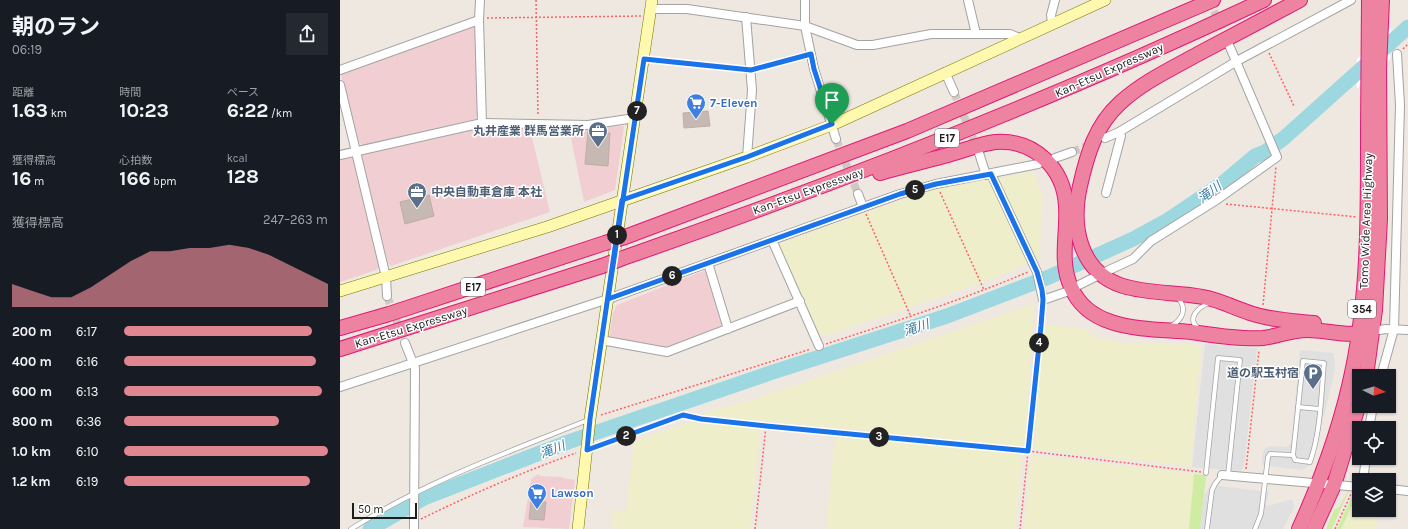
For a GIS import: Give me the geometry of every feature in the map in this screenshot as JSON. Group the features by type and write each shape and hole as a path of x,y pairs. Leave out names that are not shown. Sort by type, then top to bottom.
{"highway":[{"name":"Kan-Etsu Expressway","path":"340,328 389,314 605,244 716,204 907,131 1213,0"},
{"name":"Kan-Etsu Expressway","path":"340,349 602,266 820,188 1050,96 1205,28 1264,0"},
{"path":"1300,0 1145,83 1119,103 1106,117 1089,150 1079,189 1077,228 1080,245 1091,264 1101,273 1122,286 1171,294 1196,296 1217,301 1252,314 1363,331"},
{"name":"Tomo Wide Area Highway","path":"1366,369 1363,331 1368,218 1369,0"},
{"name":"Tomo Wide Area Highway","path":"1300,529 1318,484 1346,397 1363,331 1375,310 1380,219 1379,69 1382,0"},
{"path":"820,188 945,156 984,144 1008,142 1021,144 1042,155 1053,167 1060,179 1065,193 1066,206 1064,251 1066,273 1072,288 1084,306 1106,321 1132,328 1263,338 1308,330 1363,331"},
{"path":"1314,529 1334,485 1356,413"}],"street":[{"path":"480,0 479,20 482,123"},
{"path":"806,0 805,26 814,69 836,140"},
{"path":"968,0 976,34"},
{"path":"1052,23 1051,14 1055,0"},
{"path":"340,292 547,227 747,157 832,124 1105,0"},
{"path":"1105,138 1119,132 1237,61 1351,0"},
{"path":"578,529 601,340 651,8 687,9 805,26 857,45 874,45 931,34 1010,34 1022,38"},
{"path":"746,17 752,90 747,157"},
{"path":"340,70 479,20"},
{"path":"979,153 1037,272 1043,300 1072,288 1133,259 1151,241 1218,199 1276,155 1229,45"},
{"path":"1383,369 1394,329 1400,105 1397,54"},
{"path":"945,72 954,92"},
{"path":"340,86 386,277 387,296"},
{"path":"340,155 482,123 588,125 635,118"},
{"path":"1106,193 1121,136 1119,132"},
{"path":"1055,158 1072,152"},
{"path":"340,387 608,299 863,207 936,184 1038,164"},
{"path":"858,194 863,207"},
{"path":"772,240 819,346"},
{"path":"708,263 728,329"},
{"path":"601,340 667,352 800,301"},
{"path":"1363,331 1381,329 1408,330"},
{"path":"405,343 415,368 414,523"},
{"path":"1225,475 1352,487"},
{"path":"1396,490 1408,491"}],"lane":[{"path":"644,59 751,70"},
{"path":"1163,331 1180,319 1183,314 1182,303 1171,294"},
{"path":"1211,334 1205,333 1196,327 1194,315 1200,307 1217,301"},
{"path":"1206,473 1218,358 1240,360 1225,475 1215,484 1212,490 1207,529"},
{"path":"1255,529 1261,514 1268,457 1270,454 1293,456 1295,460 1310,462 1320,409 1324,363 1303,361 1293,456"},
{"path":"1298,408 1320,409"},
{"path":"351,529 413,494 482,462 590,422"}],"path":[{"path":"536,0 538,124"},
{"path":"479,20 484,18 536,17 651,8"},
{"path":"1266,46 1294,106"},
{"path":"751,70 811,54"},
{"path":"1263,311 1276,155"},
{"path":"936,184 984,290"},
{"path":"1218,199 1224,204 1368,218"},
{"path":"863,207 911,317"},
{"path":"1020,529 1043,300"},
{"path":"1246,477 1260,344"},
{"path":"414,523 473,493 534,468 683,415 701,419 766,426 1028,451 1206,473"},
{"path":"755,529 766,426"},
{"path":"1335,529 1352,497"}],"shaded area":[{"path":"473,27 477,29 476,119 363,145 357,141 342,74"},
{"path":"481,126 530,129 550,212 391,266 388,263 361,156 363,153"},
{"path":"623,126 615,190 584,202 569,128"},
{"path":"351,156 354,159 380,267 376,270 340,282 340,159"},
{"path":"706,270 723,324 722,328 666,349 609,339 613,313 617,305"},
{"path":"1205,344 1257,348 1244,466 1241,471 1192,467"},
{"name":"道の駅玉村宿","path":"1300,350 1333,353 1335,362 1335,370 1312,464 1301,470 1262,465 1263,452 1266,448 1270,446 1286,447 1291,443"},
{"path":"538,474 540,476 562,477 575,480 569,529 523,527 531,479"},
{"path":"1212,483 1219,486 1269,492 1266,504 1268,506 1292,499 1294,507 1283,529 1200,529 1204,496"}],"green space":[{"path":"1033,172 1043,198 1039,259 981,283 819,338 778,247 780,243 938,188"},
{"path":"1034,304 1025,445 1021,446 705,415 703,412 743,403"},
{"path":"1043,325 1081,328 1098,338 1124,343 1201,345 1191,466 1037,449 1034,446"},
{"path":"693,421 758,429 760,431 750,529 611,529 613,510 626,511 634,441"},
{"path":"835,436 1020,454 1022,457 1015,529 826,529"},
{"path":"1035,456 1194,474 1189,529 1024,529 1031,460"},
{"path":"1194,474 1204,475 1206,477 1200,529 1189,529"},
{"path":"1348,490 1332,529 1326,529 1334,510 1340,506"},
{"path":"1352,496 1352,506 1341,529 1337,529"},
{"path":"1352,506 1352,517 1377,517 1376,529 1341,529"}],"pier":[{"path":"1391,28 1390,59 1357,89 1357,59"}],"building":[{"name":"7-Eleven","path":"708,111 710,126 684,128 683,113"},
{"name":"丸井産業 群馬営業所","path":"588,131 610,133 608,166 585,164"},
{"name":"中央自動車倉庫 本社","path":"429,195 434,216 405,224 400,202"},
{"path":"531,501 546,502 544,520 529,519"}],"waterway":[{"name":"滝川","path":"370,529 424,498 568,442 773,372 947,316 1049,277 1133,239 1168,220 1223,183 1255,156 1265,152 1284,138 1408,27"}],"tunnel":[{"path":"1209,0 1228,42"},
{"path":"954,92 977,148"},
{"path":"836,139 858,194"},
{"path":"1072,152 1092,144"},
{"path":"387,296 405,343"}],"place":[{"name":"7-Eleven","path":"696,120"},
{"name":"丸井産業 群馬営業所","path":"598,148"},
{"name":"中央自動車倉庫 本社","path":"417,209"},
{"name":"道の駅玉村宿","path":"1313,390"},
{"name":"Lawson","path":"537,510"}],"route":[{"path":"832,124 747,157 622,200 601,340 587,450 683,415 689,415 701,419 766,426 1028,451 1041,326 1043,300 1042,290 1037,272 991,174 936,184 900,194 608,299 622,200 644,59 751,70 811,54 814,69 832,124"}]}
